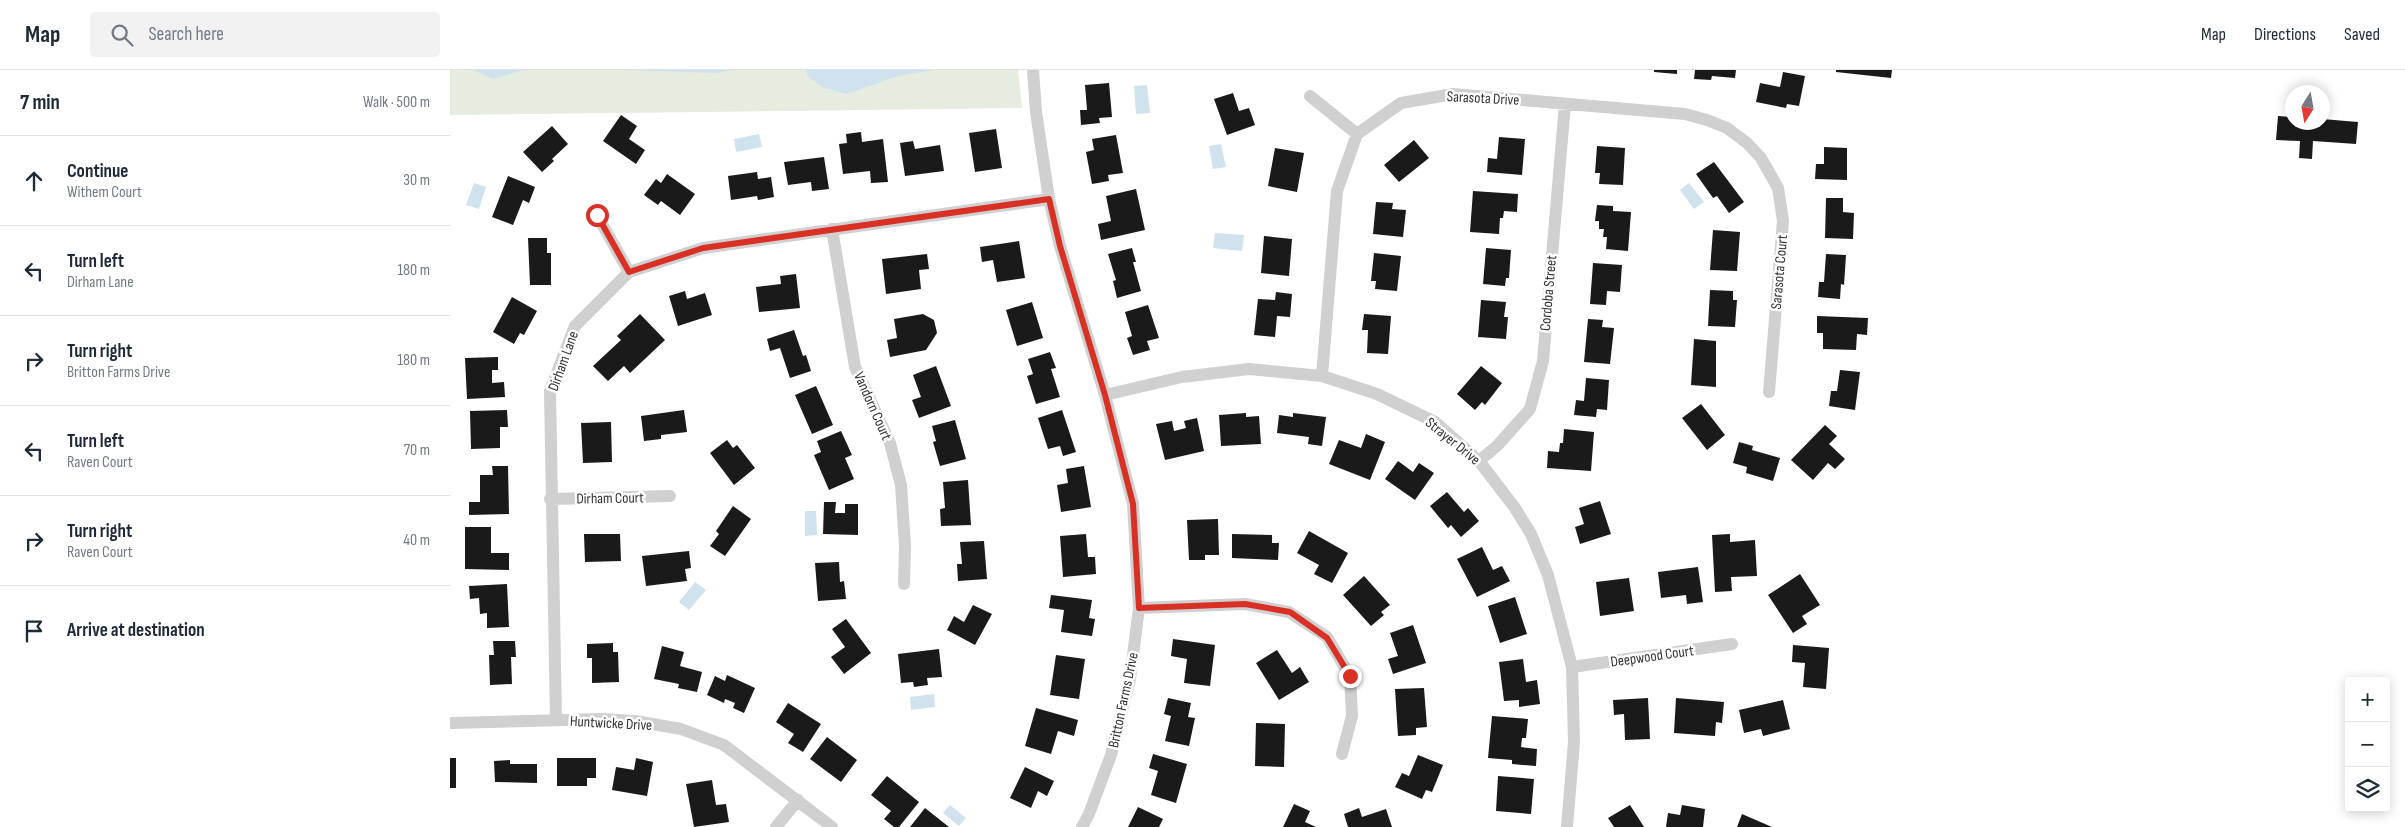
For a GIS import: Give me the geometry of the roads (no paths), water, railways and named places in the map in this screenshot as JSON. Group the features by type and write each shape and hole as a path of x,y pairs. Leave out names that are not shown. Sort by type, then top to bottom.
{"street":[{"name":"Britton Farms Drive","path":"1033,70 1036,112 1049,199 1060,246 1105,395 1133,504 1139,608 1130,678 1111,755 1090,814 1082,827"},
{"name":"Sarasota Drive","path":"1358,134 1401,103 1453,94 1685,114 1727,128 1747,143 1761,158"},
{"path":"1310,96 1358,134 1337,190 1322,376"},
{"name":"Cordoba Street","path":"1479,461 1530,409 1543,361 1565,104"},
{"name":"Sarasota Court","path":"1761,158 1778,188 1783,221 1769,392"},
{"name":"Dirham Lane","path":"556,720 550,499 550,391 574,326 629,272 703,248 1049,199"},
{"path":"597,215 629,272"},
{"name":"Vandorn Court","path":"832,229 855,367 890,443 900,485 905,546 904,584"},
{"name":"Strayer Drive","path":"1105,395 1182,377 1248,369 1322,376 1377,394 1435,422 1479,461 1515,508 1531,534 1548,575 1572,667 1574,742 1567,827"},
{"name":"Dirham Court","path":"550,499 670,496"},
{"path":"1139,608 1245,604 1290,612 1327,638 1350,676 1352,716 1342,754"},
{"name":"Deepwood Court","path":"1572,667 1732,644"},
{"name":"Huntwicke Drive","path":"450,723 556,720 635,721 681,729 724,745 832,827"},
{"path":"776,827 798,800"}],"water":[{"path":"473,70 523,70 493,79"},
{"path":"619,70 731,70 718,73"},
{"path":"805,70 934,70 898,76 847,94 825,88 809,78"},
{"path":"1147,85 1150,113 1136,114 1134,86"},
{"path":"759,134 762,147 736,152 734,139"},
{"path":"1221,144 1226,167 1213,169 1209,146"},
{"path":"474,183 486,187 479,209 466,205"},
{"path":"1689,183 1704,202 1694,209 1680,190"},
{"path":"1215,233 1244,235 1242,251 1213,248"},
{"path":"805,511 816,511 817,535 805,536"},
{"path":"695,582 706,590 689,610 679,602"},
{"path":"934,694 935,707 911,710 910,697"},
{"path":"950,805 966,818 959,826 943,813"}]}
